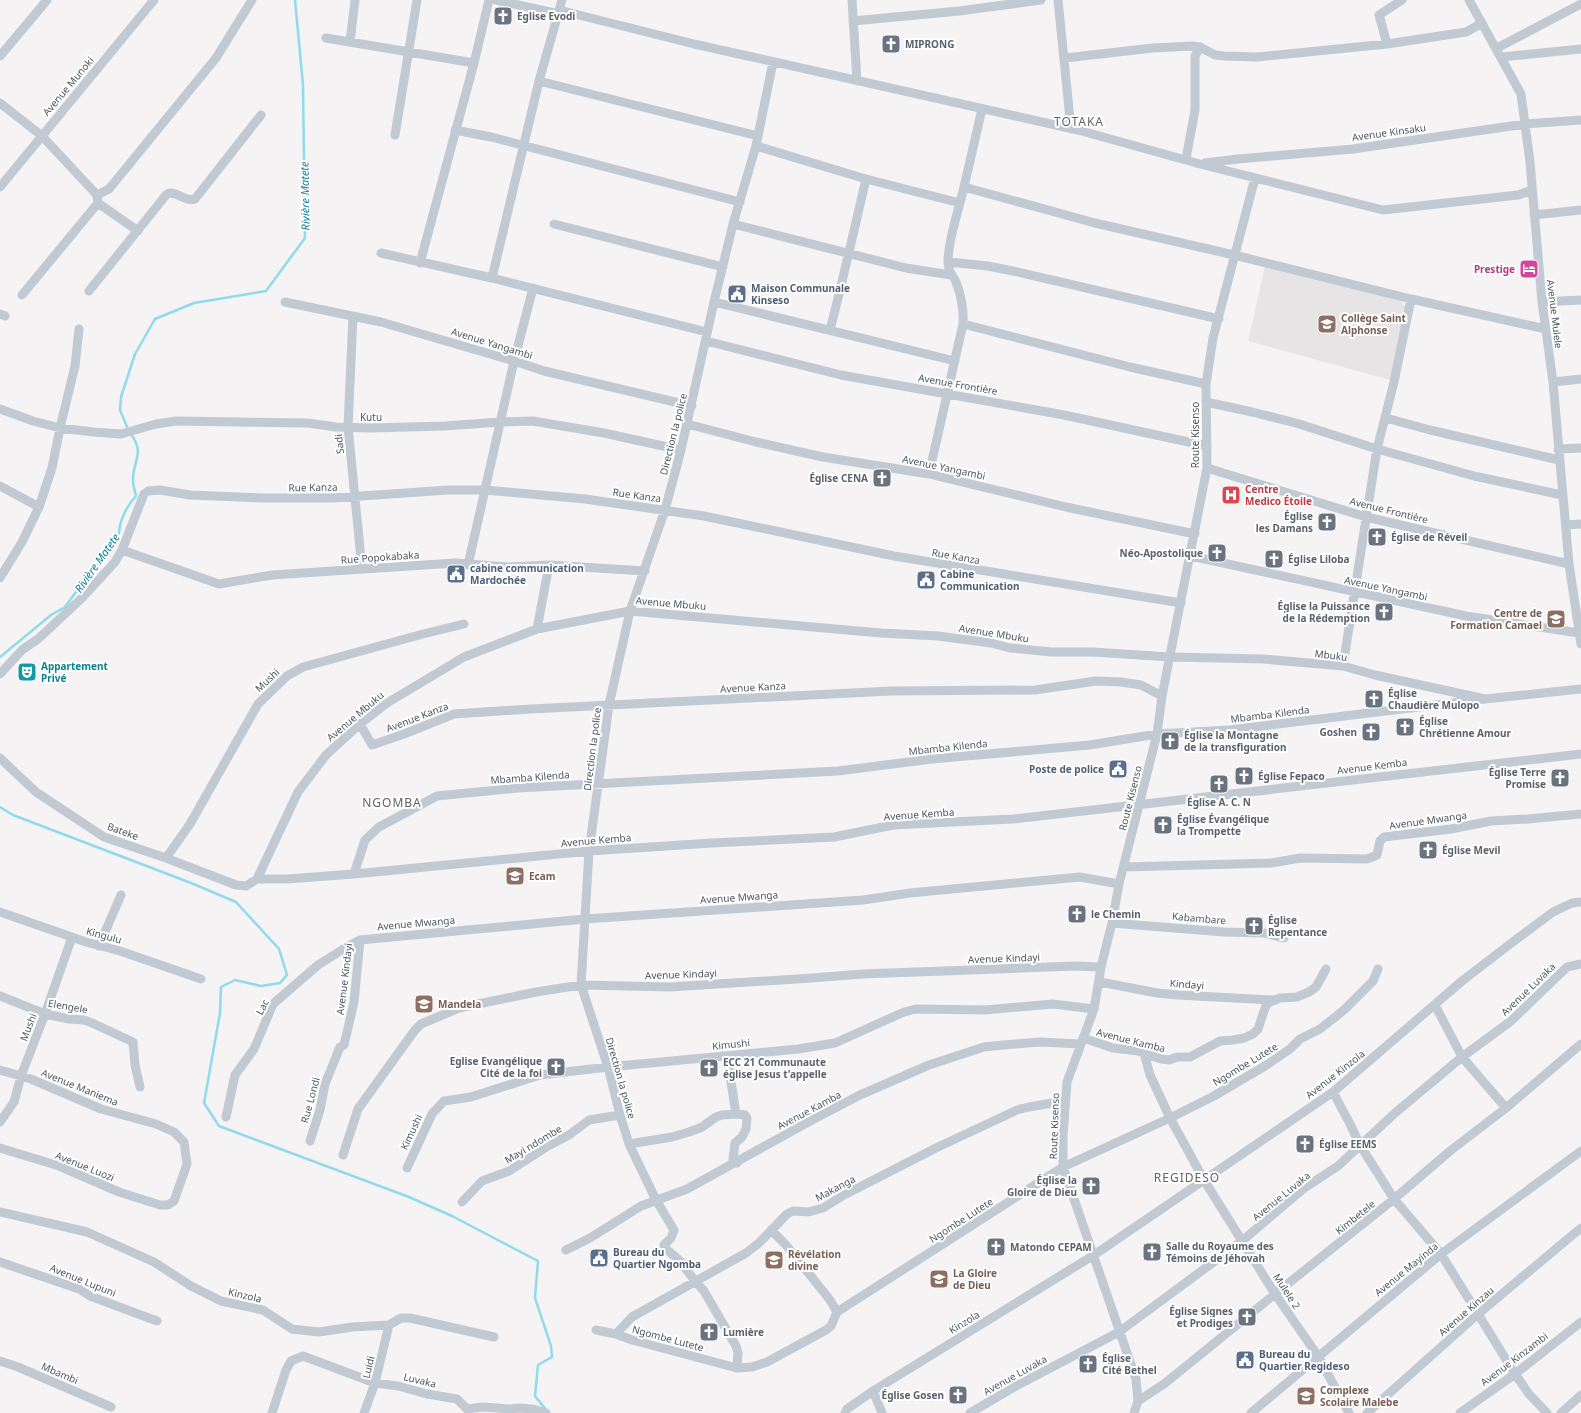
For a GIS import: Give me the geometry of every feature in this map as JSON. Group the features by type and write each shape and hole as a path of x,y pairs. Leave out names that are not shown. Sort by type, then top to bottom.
{"street":[{"path":"0,56 47,0"},
{"name":"Avenue Munoki","path":"0,187 154,0"},
{"path":"22,295 97,199 109,189 216,58 252,0"},
{"path":"350,42 355,0"},
{"path":"395,135 410,53 417,0"},
{"path":"420,262 474,63 489,0"},
{"path":"496,0 559,12 772,62 1071,129 1200,164 1383,210 1518,195 1532,190"},
{"path":"492,278 539,81 562,0"},
{"path":"852,0 857,81"},
{"path":"853,21 959,11 1041,0"},
{"path":"1058,0 1071,129"},
{"path":"1387,44 1379,15 1402,0"},
{"name":"Avenue Mulele","path":"1469,0 1502,57 1521,94 1530,162 1542,302 1553,382 1569,564 1581,644"},
{"path":"1497,48 1581,4"},
{"path":"1065,58 1153,48 1192,46 1200,47 1215,55 1257,57 1387,44 1466,32 1477,26 1481,21"},
{"path":"326,38 474,63"},
{"path":"1186,159 1196,110 1195,62 1200,47"},
{"path":"1502,57 1581,49"},
{"name":"Direction la police","path":"737,1368 738,1353 736,1346 704,1291 680,1261 665,1248 664,1245 671,1238 674,1230 656,1200 629,1144 608,1067 582,985 589,851 609,705 630,611 665,510 681,450 733,224 756,146 772,62"},
{"path":"539,81 758,136"},
{"path":"0,103 42,136 97,199 138,231"},
{"path":"929,474 963,324 962,306 957,284 948,268 948,262 952,235 982,109"},
{"path":"89,291 168,193 172,193 188,200 195,199 261,115"},
{"name":"Avenue Kinsaku","path":"1200,164 1353,148 1525,124 1581,120"},
{"path":"455,130 740,202"},
{"path":"756,146 866,179 960,203"},
{"name":"Route Kisenso","path":"1135,1412 1138,1400 1136,1379 1063,1167 1064,1101 1067,1082 1094,1009 1100,982 1101,967 1112,922 1119,884 1157,734 1162,696 1207,468 1208,423 1206,384 1213,338 1255,178"},
{"path":"830,330 848,253 856,227 866,179"},
{"path":"964,187 1095,223 1234,255 1411,300 1546,330"},
{"path":"1534,215 1581,210"},
{"path":"554,224 723,267"},
{"path":"733,224 906,268 951,275"},
{"name":"Avenue Frontière","path":"381,253 533,288 841,375 1064,415 1207,446"},
{"path":"948,262 988,266 1013,271 1218,319"},
{"path":"468,565 514,361 533,288"},
{"path":"1343,666 1377,448 1386,418 1411,300"},
{"path":"1542,302 1581,300"},
{"name":"Avenue Yangambi","path":"285,302 381,322 551,373 692,406"},
{"path":"714,302 955,361"},
{"name":"Sadi","path":"353,316 348,427 362,569"},
{"path":"963,324 1130,367 1206,384"},
{"path":"0,578 22,542 39,507 52,468 75,366 79,329"},
{"path":"1553,382 1581,379"},
{"path":"1206,402 1296,423 1474,476 1562,495"},
{"name":"Kutu","path":"0,409 33,421 60,428 121,434 156,424 176,421 308,423 348,427 445,426 533,421 604,433 681,450"},
{"path":"1386,418 1430,430 1559,460"},
{"name":"Avenue Yangambi","path":"687,424 756,442 823,457 929,474 1195,534"},
{"path":"1558,449 1581,448"},
{"name":"Avenue Frontière","path":"1207,468 1366,517 1569,564"},
{"path":"0,486 39,507"},
{"name":"Rue Kanza","path":"0,674 22,650 55,624 82,598 115,562 122,550 144,494 153,490 190,496 262,498 355,496 448,490 485,490 585,499 704,516 894,556 1181,603"},
{"path":"1566,526 1581,524"},
{"name":"Rue Popokabaka","path":"122,550 219,584 272,575 455,563 508,567 549,565 645,571"},
{"name":"Avenue Yangambi","path":"1190,556 1466,616 1579,633"},
{"path":"537,629 549,565"},
{"name":"Avenue Mbuku","path":"257,879 298,792 326,755 360,724 387,703 464,657 537,629 630,611 882,633 938,636 991,643 1010,648 1051,652 1093,652 1170,657"},
{"name":"Mushi","path":"166,858 190,824 258,704 287,676 303,667 464,624"},
{"name":"Mbuku","path":"1170,657 1263,659 1343,666 1375,675 1485,698"},
{"name":"Avenue Kanza","path":"360,724 372,745 454,714 891,691 1035,690 1096,681 1141,685 1162,696"},
{"name":"Mbamba Kilenda","path":"354,874 365,840 379,827 437,796 518,788 838,771 932,759 1090,745 1157,734 1229,730 1485,698 1581,689"},
{"name":"Avenue Kemba","path":"257,879 287,879 354,874 589,851 834,836 893,825 1013,819 1581,754"},
{"name":"Bateke","path":"0,758 36,792 104,837 166,858 236,885 246,886 257,879"},
{"name":"Avenue Mwanga","path":"1124,867 1271,863 1300,858 1367,859 1377,855 1380,841 1384,837 1451,829 1491,821 1581,814"},
{"name":"Avenue Mwanga","path":"360,940 585,919 863,900 910,893 1080,877 1119,884"},
{"path":"100,946 121,895"},
{"name":"Avenue Kinzola","path":"1094,1255 1333,1092 1462,981 1553,912 1572,903 1581,902"},
{"name":"Kingulu","path":"0,912 201,979"},
{"name":"Kabambare","path":"1112,922 1224,932 1264,933 1284,938"},
{"name":"Mushi","path":"0,1122 14,1102 21,1076 72,937"},
{"name":"Avenue Kindayi","path":"344,1045 354,1002 360,940"},
{"name":"Lac","path":"226,1117 235,1075 254,1049 273,1004 318,965 360,940"},
{"name":"Avenue Luvaka","path":"970,1413 1016,1386 1119,1332 1242,1241 1304,1190 1338,1166 1462,1056 1511,1021 1567,967 1581,964"},
{"name":"Avenue Kindayi","path":"343,1156 358,1109 415,1030 421,1024 443,1014 474,1004 582,985 670,987 862,974 1061,966 1101,967"},
{"path":"1274,1000 1297,997 1309,992 1316,987 1326,969"},
{"name":"Ngombe Lutete","path":"596,1330 616,1334 632,1340 737,1368 752,1367 767,1362 826,1330 832,1326 837,1312 1063,1167 1170,1118 1214,1096 1266,1066 1290,1049 1300,1039 1320,1029 1344,1010 1373,981 1378,969"},
{"name":"Kindayi","path":"1100,982 1157,993 1274,1000"},
{"name":"Elengele","path":"0,996 45,1014 69,1019 84,1020 132,1042 140,1087"},
{"name":"Avenue Kamba","path":"566,1250 590,1238 642,1206 687,1190 860,1095 929,1066 984,1047 1040,1042 1081,1041 1138,1051 1161,1059 1169,1060 1177,1056 1190,1057 1220,1041 1244,1038 1253,1034 1258,1029 1265,1008 1274,1000"},
{"name":"Kimushi","path":"407,1168 432,1114 444,1101 471,1097 540,1075 828,1045 910,1010 985,1010 1053,1004 1094,1009"},
{"path":"1435,1005 1462,1056 1506,1108"},
{"name":"Kimbetele","path":"1138,1400 1164,1384 1394,1199 1450,1151 1506,1108 1581,1044"},
{"name":"Rue Londi","path":"310,1141 320,1110 325,1084 340,1046 344,1045"},
{"name":"Mulele 2","path":"1144,1053 1150,1075 1170,1118 1204,1180 1275,1294 1318,1356 1349,1413"},
{"path":"727,1056 736,1114"},
{"name":"Avenue Maniema","path":"0,1070 21,1076 101,1109 156,1124 174,1132 184,1142 187,1164 174,1201 168,1205 160,1205"},
{"path":"1333,1092 1360,1145 1394,1199 1440,1254 1515,1374 1529,1394 1547,1413"},
{"name":"Makanga","path":"616,1334 632,1317 746,1253 759,1243 787,1214 793,1211 808,1212 823,1208 844,1195 987,1124 1029,1107 1064,1101"},
{"name":"Mayi ndombe","path":"462,1202 482,1181 509,1171 548,1146 569,1135 589,1120 620,1114"},
{"path":"629,1144 672,1137 702,1128 722,1114 743,1114 746,1118 746,1129 742,1137 735,1145 733,1160 737,1163"},
{"name":"Avenue Luozi","path":"0,1148 59,1166 119,1192 160,1205"},
{"name":"Avenue Mayinda","path":"1251,1413 1440,1254 1581,1151"},
{"name":"Kinzola","path":"0,1212 87,1232 154,1262 191,1286 221,1301 263,1310 292,1329 319,1332 352,1327 389,1325 401,1318 410,1318 494,1338"},
{"name":"Avenue Kinzau","path":"1367,1413 1478,1314 1581,1228"},
{"path":"771,1230 786,1245 830,1300 837,1312"},
{"name":"Kinzola","path":"846,1411 873,1391 1094,1255"},
{"name":"Avenue Lupuni","path":"0,1262 79,1289 90,1296 157,1321"},
{"name":"Avenue Kinzambi","path":"1460,1413 1515,1374 1581,1322"},
{"name":"Luidi","path":"364,1413 375,1383 389,1325"},
{"name":"Luvaka","path":"272,1413 286,1370 291,1361 303,1356 375,1383 398,1386 427,1394 457,1399 467,1409 483,1407 511,1410 519,1408 546,1413"},
{"name":"Mbambi","path":"0,1361 18,1367 111,1407"},
{"path":"873,1391 882,1413"},
{"path":"1561,1413 1581,1395"}],"shaded area":[{"name":"Collège Saint Alphonse","path":"1265,266 1398,299 1406,307 1390,380 1248,341"}],"waterway":[{"name":"Rivière Matete","path":"128,429 120,410 121,397 135,354 155,319 194,303 266,291 305,238 303,85 295,0"},
{"name":"Rivière Matete","path":"0,657 51,615 65,607 119,533 124,513 136,496 133,473 138,452 131,434"},
{"path":"0,807 13,815 191,883 236,902 279,949 287,975 280,983 261,986 235,980 221,987 220,1013 204,1103 219,1126 409,1197 452,1216 538,1261 535,1298 551,1346 552,1357 538,1365 535,1396 547,1411"}],"place":[{"name":"Eglise Evodi","path":"503,16"},
{"name":"MIPRONG","path":"891,44"},
{"name":"Prestige","path":"1529,269"},
{"name":"Maison Communale Kinseso","path":"737,294"},
{"name":"Collège Saint Alphonse","path":"1327,324"},
{"name":"Église CENA","path":"882,478"},
{"name":"Centre Medico Étoile","path":"1231,495"},
{"name":"Église les Damans","path":"1327,522"},
{"name":"Église de Réveil","path":"1377,537"},
{"name":"Néo-Apostolique","path":"1217,553"},
{"name":"Église Liloba","path":"1274,559"},
{"name":"cabine communication Mardochée","path":"456,574"},
{"name":"Cabine Communication","path":"926,580"},
{"name":"Église la Puissance de la Rédemption","path":"1384,612"},
{"name":"Centre de Formation Camael","path":"1556,619"},
{"name":"Appartement Privé","path":"27,672"},
{"name":"Église Chaudière Mulopo","path":"1374,699"},
{"name":"Église Chrétienne Amour","path":"1405,727"},
{"name":"Goshen","path":"1371,732"},
{"name":"Église la Montagne de la transfiguration","path":"1170,741"},
{"name":"Poste de police","path":"1118,769"},
{"name":"Église Fepaco","path":"1244,776"},
{"name":"Église Terre Promise","path":"1560,778"},
{"name":"Église A. C. N","path":"1219,784"},
{"name":"Église Évangélique la Trompette","path":"1163,825"},
{"name":"Église Mevil","path":"1428,850"},
{"name":"Ecam","path":"515,876"},
{"name":"le Chemin","path":"1077,914"},
{"name":"Église Repentance","path":"1254,926"},
{"name":"Mandela","path":"424,1004"},
{"name":"Eglise Evangélique Cité de la foi","path":"556,1067"},
{"name":"ECC 21 Communaute église Jesus t'appelle","path":"709,1068"},
{"name":"Église EEMS","path":"1305,1144"},
{"name":"Église la Gloire de Dieu","path":"1091,1186"},
{"name":"Matondo CEPAM","path":"996,1247"},
{"name":"Salle du Royaume des Témoins de Jéhovah","path":"1152,1252"},
{"name":"Bureau du Quartier Ngomba","path":"599,1258"},
{"name":"Révélation divine","path":"774,1260"},
{"name":"La Gloire de Dieu","path":"939,1279"},
{"name":"Église Signes et Prodiges","path":"1247,1317"},
{"name":"Lumière","path":"709,1332"},
{"name":"Bureau du Quartier Regideso","path":"1245,1360"},
{"name":"Église Cité Bethel","path":"1088,1364"},
{"name":"Église Gosen","path":"958,1395"},
{"name":"Complexe Scolaire Malebe","path":"1306,1396"}],"district":[{"name":"TOTAKA","path":"1079,122"},
{"name":"NGOMBA","path":"392,803"},
{"name":"REGIDESO","path":"1187,1178"}]}
